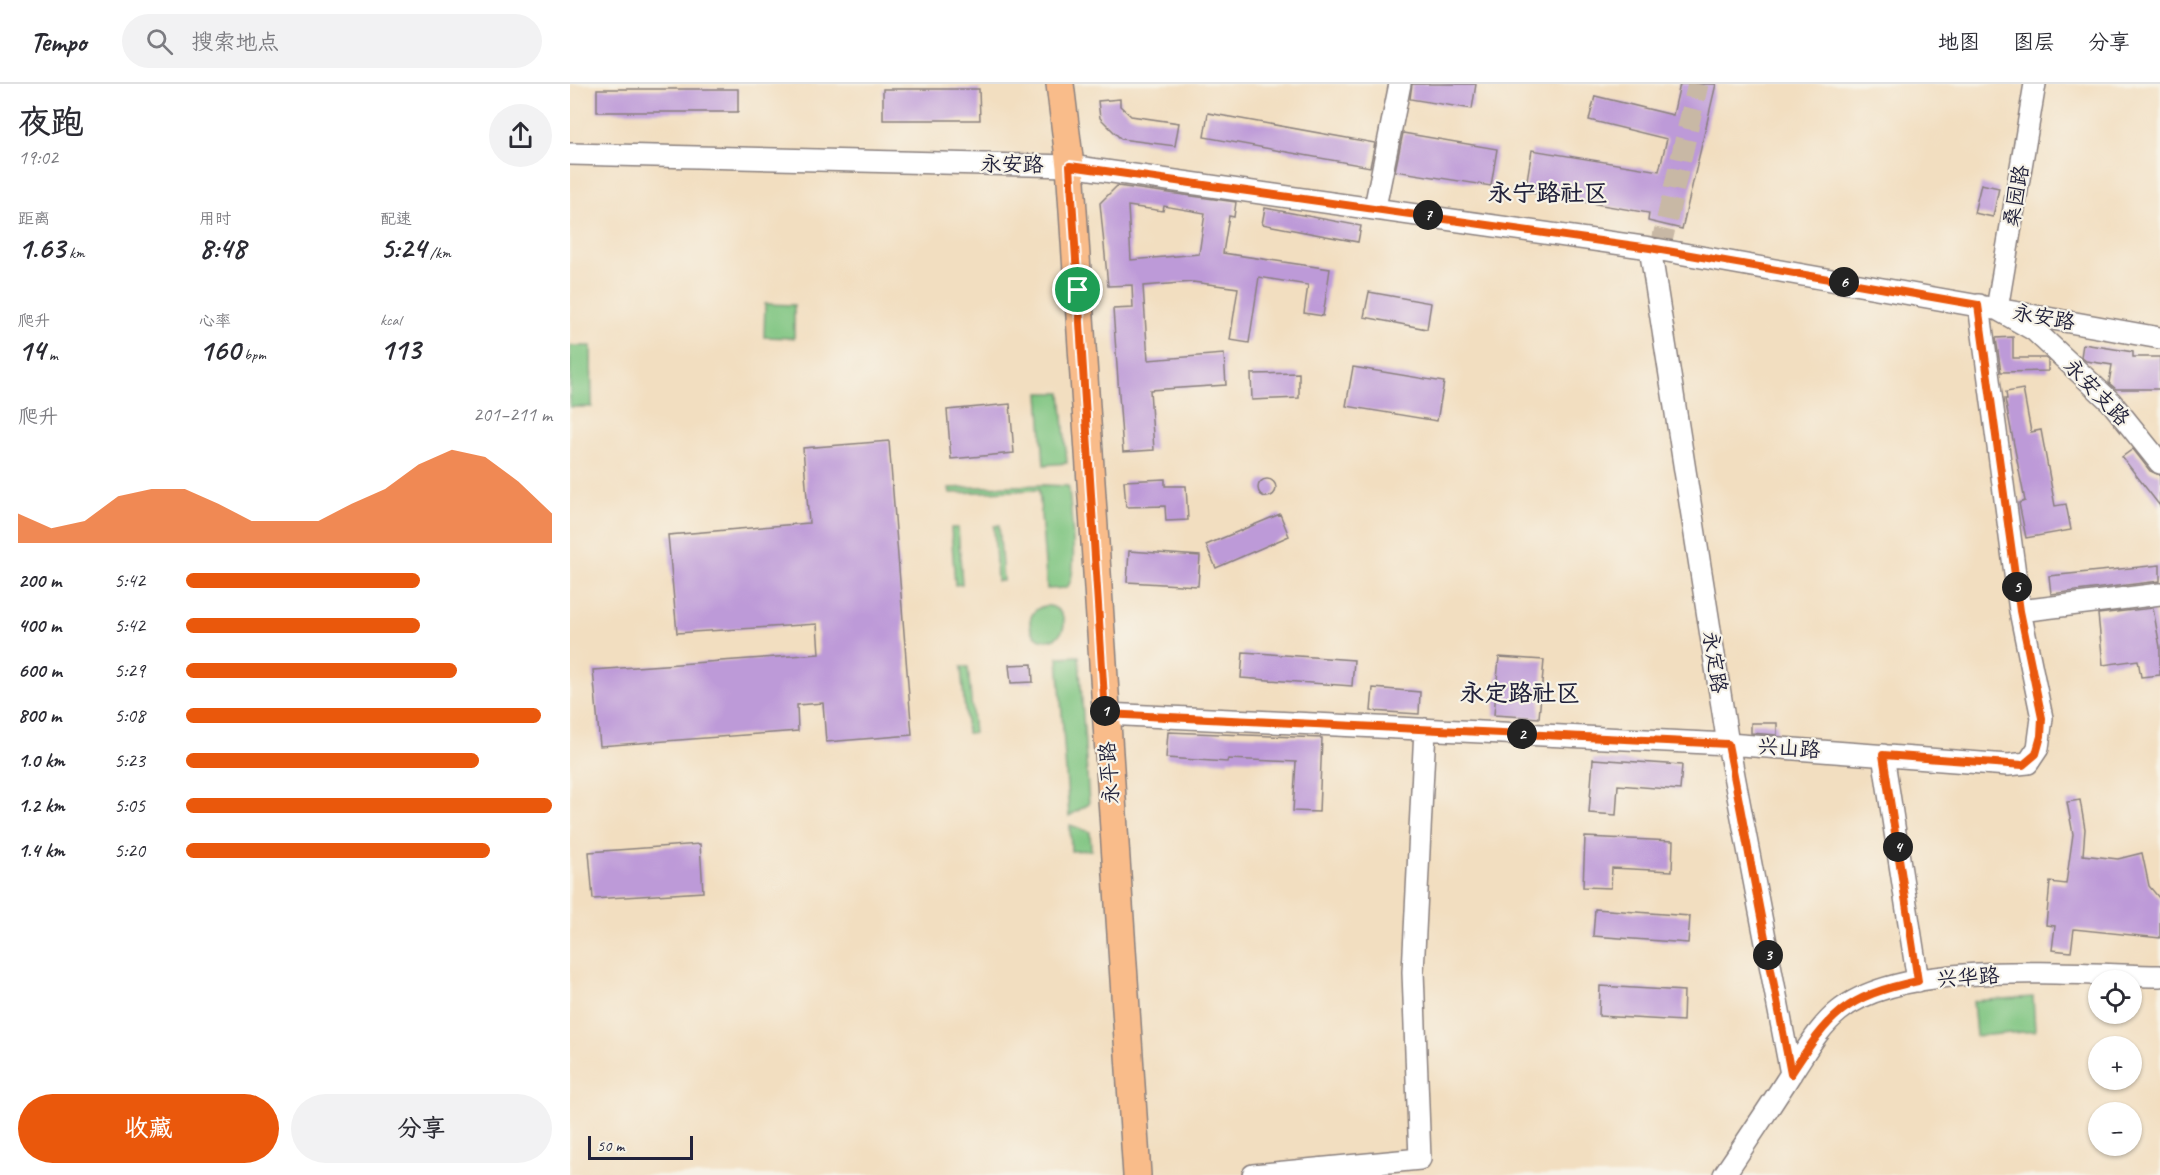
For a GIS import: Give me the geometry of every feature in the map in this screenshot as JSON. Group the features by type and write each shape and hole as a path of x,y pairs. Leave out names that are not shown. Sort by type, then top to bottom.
{"main road":[{"name":"永平路","path":"1060,84 1070,166 1137,1175"}],"street":[{"path":"1375,207 1400,84"},
{"name":"桑园路","path":"2035,84 1988,307 2020,611 2042,718"},
{"name":"永安路","path":"570,154 1070,166 1375,207 1650,248 2160,338"},
{"name":"永定路","path":"1650,248 1728,744 1791,1074"},
{"name":"永安支路","path":"1988,307 2034,330 2111,402 2160,464"},
{"path":"2020,611 2160,594"},
{"name":"兴山路","path":"1105,714 1728,744 2023,765 2036,754 2041,736 2042,718"},
{"path":"1253,1175 1420,1159 1413,972 1425,729"},
{"path":"1883,755 1918,981"},
{"name":"兴华路","path":"1724,1175 1817,1034 1837,1012 1850,1003 1899,985 1918,981 1997,973 2160,976"}],"green space":[{"path":"765,304 794,305 794,338 764,337"},
{"path":"570,346 591,346 592,407 570,407"},
{"path":"1039,393 1061,393 1067,463 1044,465"},
{"path":"1068,486 1069,489 1073,571 1066,588 1047,589 1039,490 950,493 949,488"},
{"path":"999,525 1003,581 997,581 994,526"},
{"path":"951,528 958,528 962,584 955,585"},
{"path":"1047,606 1059,611 1064,623 1059,635 1047,640 1035,635 1030,623 1035,611"},
{"path":"1079,656 1089,804 1069,816 1058,657"},
{"path":"961,667 968,667 974,733 967,733"},
{"path":"1070,825 1090,832 1091,850 1071,851"},
{"path":"2033,997 2035,1031 1976,1036 1973,1001"}],"building":[{"path":"1412,84 1476,84 1472,109 1410,99"},
{"path":"1680,84 1716,84 1682,229 1648,221 1649,213 1525,192 1532,150 1659,171 1667,139 1589,120 1595,96 1673,115"},
{"path":"597,89 738,89 738,112 597,112"},
{"path":"883,89 979,89 980,120 883,120"},
{"path":"1120,99 1120,106 1131,116 1179,123 1175,146 1121,139 1100,118 1098,101"},
{"path":"1208,113 1375,143 1370,167 1204,137"},
{"path":"1403,133 1497,149 1491,186 1395,171"},
{"path":"1981,184 1999,188 1993,217 1974,213"},
{"path":"1117,186 1236,202 1234,217 1229,216 1223,253 1330,269 1323,316 1304,313 1308,285 1259,277 1249,343 1230,340 1238,288 1193,282 1143,286 1148,360 1224,354 1226,385 1150,390 1154,450 1123,452 1113,309 1133,308 1132,285 1108,286 1100,203","holes":["1128,206 1163,211 1164,206 1205,213 1199,254 1131,260"]},
{"path":"1265,208 1361,226 1358,242 1262,224"},
{"path":"1369,292 1431,303 1427,329 1364,317"},
{"path":"2013,337 2013,358 2045,358 2048,360 2048,371 2001,372 1996,338"},
{"path":"2083,344 2133,352 2133,357 2160,357 2160,389 2116,389 2109,383 2112,365 2086,361 2081,357"},
{"path":"1353,367 1444,382 1437,421 1346,406"},
{"path":"1299,373 1299,398 1252,400 1251,374"},
{"path":"2023,389 2031,432 2041,430 2055,506 2066,504 2071,530 2026,538 2019,503 2025,501 2005,399 2007,399 2006,392"},
{"path":"1010,404 1014,453 951,459 947,410"},
{"path":"889,441 912,735 826,742 823,703 797,705 798,731 600,746 593,670 819,654 817,624 677,633 668,535 809,523 803,448"},
{"path":"2133,449 2150,471 2160,475 2160,506 2122,457"},
{"path":"1165,479 1165,486 1186,486 1188,520 1166,521 1165,506 1126,507 1124,481"},
{"path":"1263,479 1271,479 1276,484 1274,495 1263,497 1258,492 1258,484"},
{"path":"1280,514 1289,536 1216,568 1206,545"},
{"path":"1129,551 1200,556 1198,586 1127,582"},
{"path":"2160,565 2160,581 2051,594 2049,576"},
{"path":"2153,608 2160,647 2160,675 2141,677 2138,660 2103,665 2098,614"},
{"path":"1243,652 1354,660 1352,686 1241,678"},
{"path":"1499,657 1544,660 1539,718 1494,715"},
{"path":"1032,664 1033,682 1011,683 1009,665"},
{"path":"1373,688 1420,692 1419,714 1371,711"},
{"path":"1751,723 1777,723 1777,735 1751,733"},
{"path":"1168,732 1322,738 1319,812 1293,811 1296,762 1228,759 1227,762 1166,758"},
{"path":"1593,759 1682,765 1680,790 1618,785 1616,815 1589,813"},
{"path":"2080,800 2085,829 2083,855 2118,859 2142,853 2149,886 2160,899 2160,938 2074,929 2071,952 2052,950 2055,926 2046,925 2050,882 2066,884 2073,834 2067,802"},
{"path":"1585,837 1673,841 1672,871 1612,868 1611,888 1583,887"},
{"path":"700,844 703,892 593,899 589,852"},
{"path":"1595,909 1690,916 1688,943 1593,936"},
{"path":"1600,986 1684,991 1683,1021 1599,1016"}],"tunnel":[{"path":"1660,250 1698,84"}],"district":[{"name":"永宁路社区","path":"1548,193"},
{"name":"永定路社区","path":"1520,693"}],"route":[{"path":"1070,166 1375,207 1650,248 1978,305 2020,611 2043,726 2036,754 2023,765 1883,755 1918,981 1899,985 1850,1003 1837,1012 1817,1034 1791,1074 1728,744 1105,714 1078,290 1070,166"}]}
